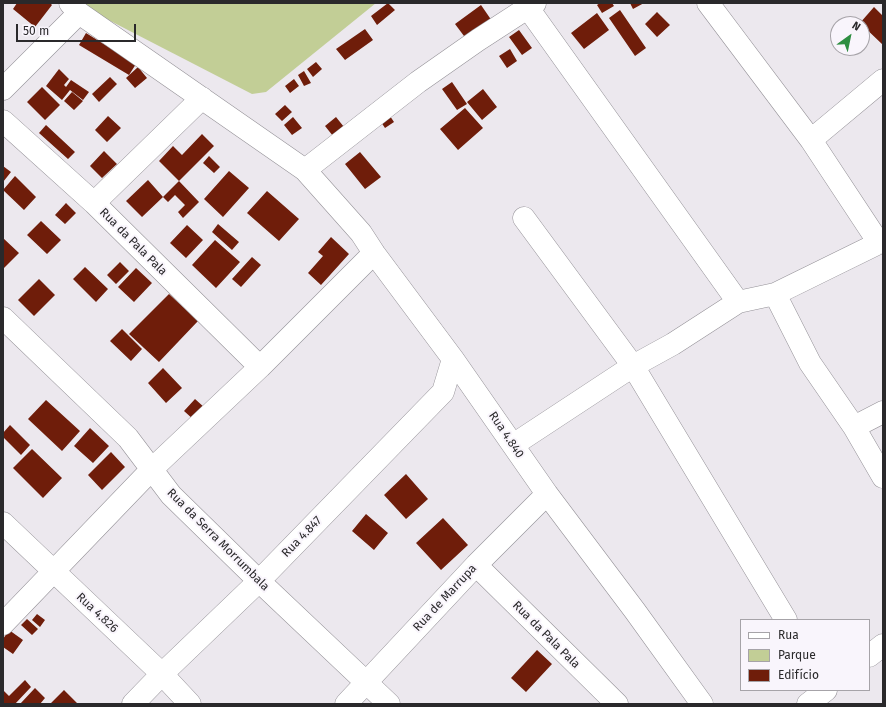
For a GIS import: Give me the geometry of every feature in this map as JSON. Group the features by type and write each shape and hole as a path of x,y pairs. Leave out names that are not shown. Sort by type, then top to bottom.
{"street":[{"path":"513,445 633,366 674,344 738,302 775,294 881,242 811,140 708,3"},
{"path":"304,170 418,82 524,7 738,302"},
{"path":"3,89 75,8"},
{"name":"Rua 4.840","path":"75,8 304,170 360,233 453,359 547,494 635,611 702,704"},
{"path":"811,140 883,80"},
{"path":"94,203 202,98"},
{"name":"Rua da Pala Pala","path":"3,121 94,203 260,367"},
{"path":"524,218 633,366 785,619"},
{"path":"3,624 152,469 260,367 374,253"},
{"path":"775,294 810,363 854,427 883,477"},
{"name":"Rua da Serra Morrumbala","path":"3,318 128,438 171,495 365,683 389,704"},
{"name":"Rua 4.847","path":"133,704 162,674 259,581 443,392 453,359"},
{"path":"443,392 480,397"},
{"path":"854,427 883,412"},
{"name":"Rua de Marrupa","path":"346,704 476,565 547,494"},
{"name":"Rua 4.826","path":"3,523 162,674 190,704"},
{"name":"Rua da Pala Pala","path":"476,565 617,704"},
{"path":"870,655 883,645"},
{"path":"808,704 825,691"}],"green space":[{"path":"81,3 376,3 266,92 252,94 95,13"}],"building":[{"path":"17,3 50,3 52,5 35,27 13,9"},
{"path":"388,3 395,10 377,25 371,16"},
{"path":"600,3 612,3 614,6 602,13 597,5"},
{"path":"630,3 644,3 633,9"},
{"path":"481,5 492,21 467,40 455,24"},
{"path":"874,7 883,16 883,45 870,33 870,16 866,16"},
{"path":"620,10 646,48 635,56 609,18"},
{"path":"657,12 670,25 657,37 645,24"},
{"path":"597,13 609,30 584,49 571,33"},
{"path":"365,29 373,40 345,60 336,49"},
{"path":"519,30 532,48 522,55 509,37"},
{"path":"86,33 136,64 129,75 79,45"},
{"path":"510,49 517,61 507,68 499,56"},
{"path":"316,62 322,69 313,77 307,69"},
{"path":"138,67 147,78 135,88 126,78"},
{"path":"59,69 69,79 64,85 66,87 71,80 89,92 83,100 70,90 62,100 46,86"},
{"path":"304,71 311,83 304,86 298,75"},
{"path":"110,77 117,84 99,102 92,94"},
{"path":"294,79 299,86 290,93 285,86"},
{"path":"452,82 467,104 457,110 442,89"},
{"path":"42,87 60,105 45,120 27,102"},
{"path":"483,89 497,107 482,120 467,102"},
{"path":"72,92 83,101 74,110 64,101"},
{"path":"285,105 292,112 282,121 275,114"},
{"path":"465,108 483,128 458,150 440,129"},
{"path":"108,116 121,128 107,142 95,130"},
{"path":"390,116 394,122 385,128 381,122"},
{"path":"293,117 302,128 292,135 284,125"},
{"path":"336,117 344,127 333,136 325,126"},
{"path":"46,125 75,152 68,159 39,133"},
{"path":"202,134 214,146 179,181 159,161 173,146 182,155"},
{"path":"104,151 117,164 102,178 90,166"},
{"path":"360,152 381,177 365,189 345,164"},
{"path":"209,156 220,167 214,173 203,163"},
{"path":"3,166 11,172 3,182"},
{"path":"229,171 249,188 223,217 204,199"},
{"path":"15,176 36,197 24,210 3,190"},
{"path":"148,180 163,197 142,217 126,201"},
{"path":"179,181 199,202 183,218 178,212 185,205 175,195 168,202 163,197"},
{"path":"267,191 299,219 279,241 247,213"},
{"path":"66,203 76,213 65,224 55,215"},
{"path":"41,221 61,240 47,254 27,235"},
{"path":"218,224 239,242 232,250 212,232"},
{"path":"187,225 203,240 186,258 170,243"},
{"path":"331,237 349,254 321,285 308,273 323,256 318,252"},
{"path":"3,238 19,253 3,269"},
{"path":"215,240 240,262 216,288 192,265"},
{"path":"252,257 261,265 241,287 232,279"},
{"path":"120,262 129,271 116,284 107,275"},
{"path":"85,267 108,289 96,302 73,279"},
{"path":"136,268 152,283 134,302 118,287"},
{"path":"39,279 55,295 34,316 18,300"},
{"path":"169,294 198,321 159,362 129,334"},
{"path":"122,329 142,349 131,361 110,341"},
{"path":"163,368 182,388 166,403 148,383"},
{"path":"195,399 205,408 194,420 184,411"},
{"path":"46,400 80,431 62,451 28,419"},
{"path":"10,425 30,445 21,455 3,437 3,433"},
{"path":"90,428 109,446 93,463 74,446"},
{"path":"32,449 62,478 43,498 13,468"},
{"path":"111,452 125,467 102,490 88,475"},
{"path":"406,474 428,499 406,519 384,495"},
{"path":"366,514 388,533 374,550 352,531"},
{"path":"443,518 468,545 441,570 416,543"},
{"path":"37,614 45,620 40,627 32,620"},
{"path":"27,619 38,629 32,635 21,625"},
{"path":"9,630 23,640 13,654 3,647 3,639"},
{"path":"537,650 552,664 526,692 511,678"},
{"path":"25,680 31,687 15,704 5,704 3,702 3,690 9,696"},
{"path":"35,688 45,698 40,704 20,704"},
{"path":"64,690 78,704 50,704"}]}
